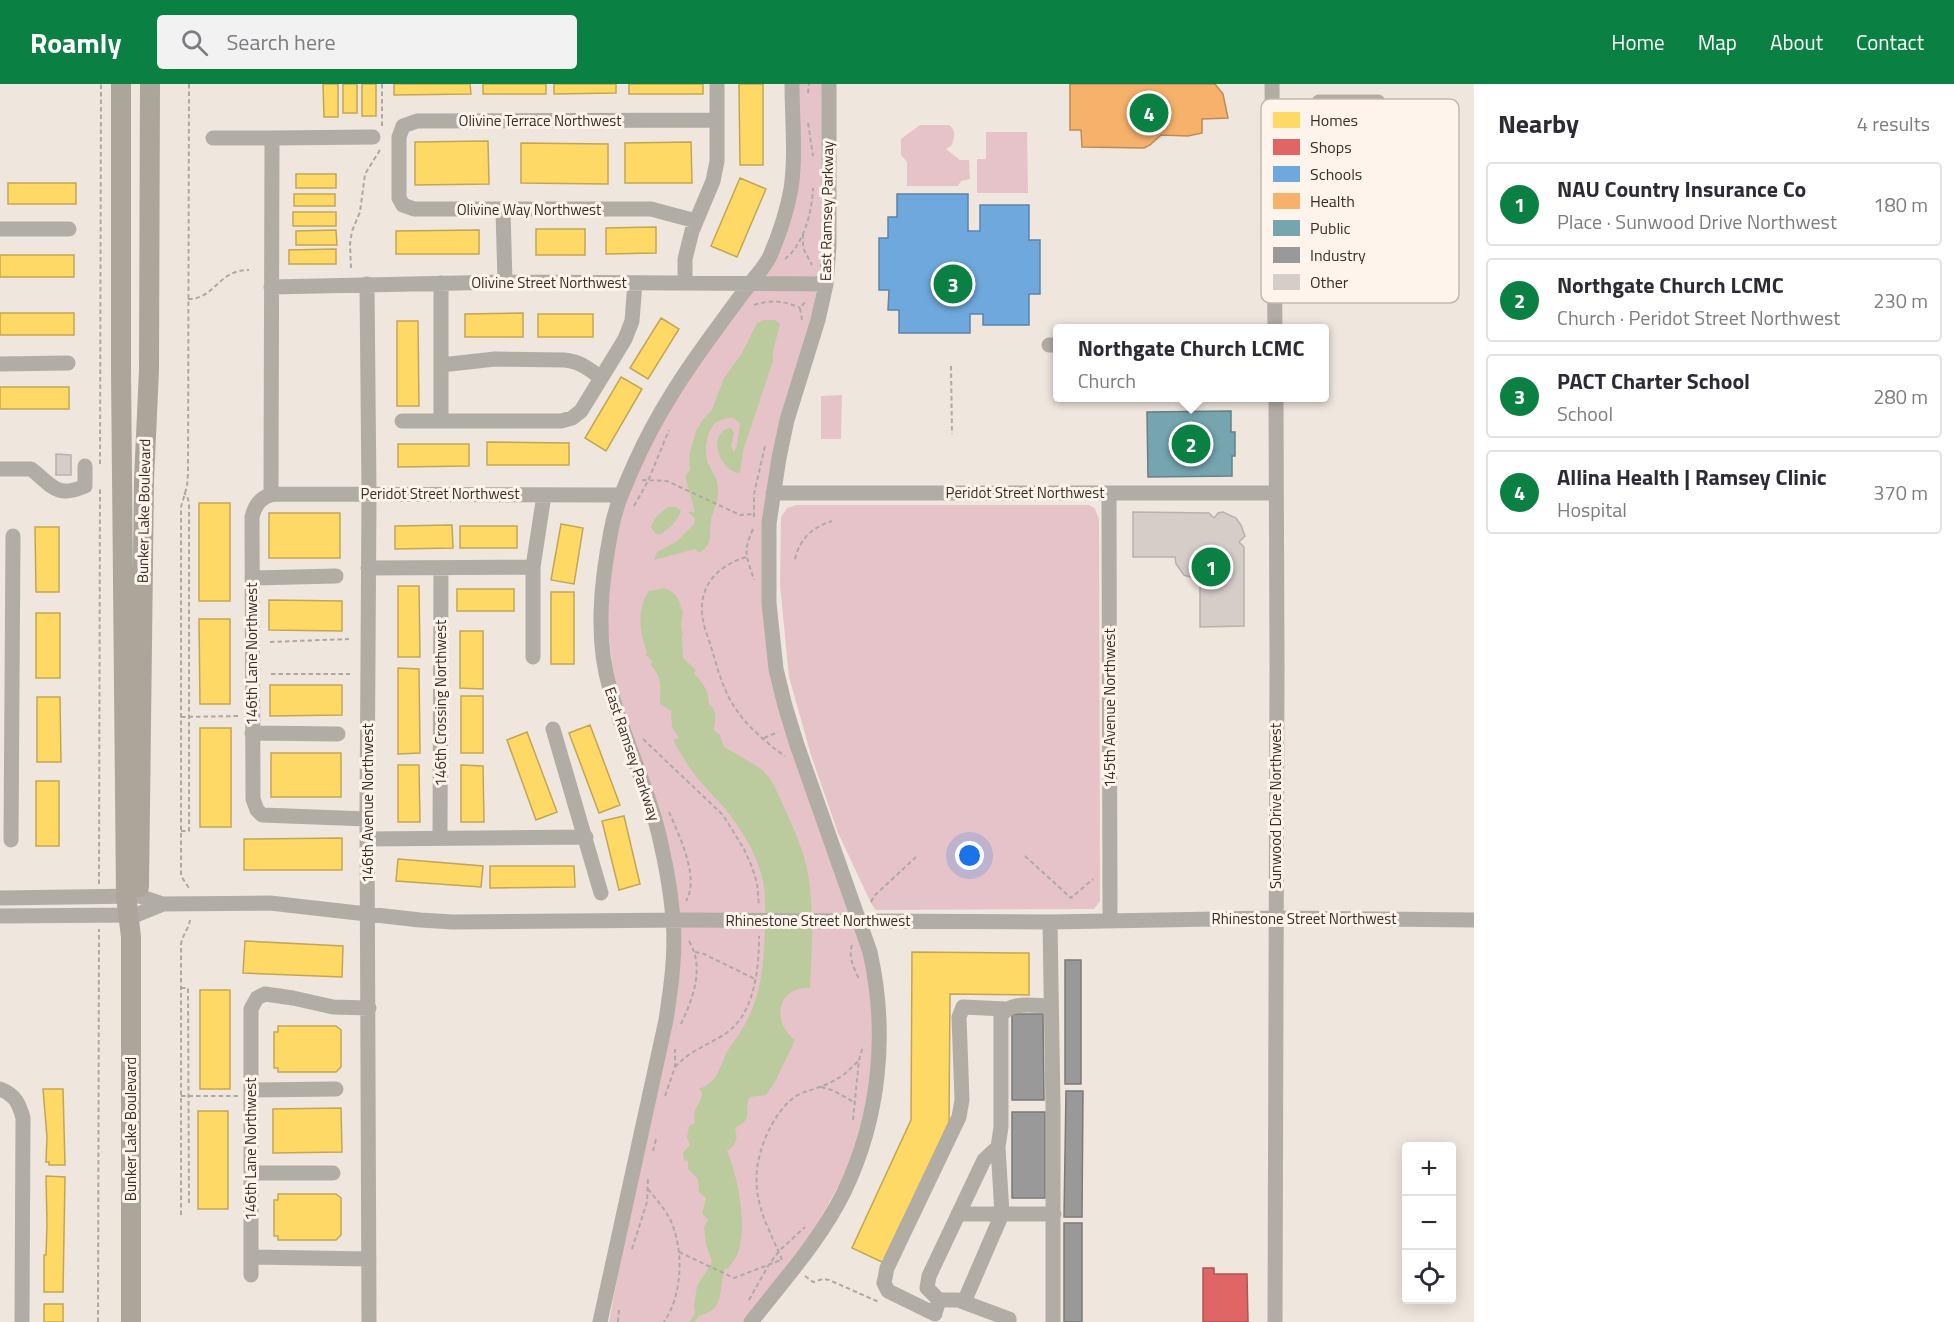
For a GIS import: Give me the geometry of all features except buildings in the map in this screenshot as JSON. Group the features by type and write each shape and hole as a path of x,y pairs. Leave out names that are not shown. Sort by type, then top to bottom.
{"main road":[{"name":"Bunker Lake Boulevard","path":"121,84 121,370 132,905"},
{"name":"Bunker Lake Boulevard","path":"131,1322 131,937 148,370 150,84"}],"street":[{"path":"685,283 685,259 717,161 717,84"},
{"name":"East Ramsey Parkway","path":"600,1322 666,1020 679,920 658,831 609,687 603,654 602,586 611,527 629,476 671,392 769,259 786,212 791,189 792,84"},
{"name":"East Ramsey Parkway","path":"752,1322 788,1264 824,1225 844,1193 863,1148 875,1097 880,1038 876,979 867,940 797,745 778,678 769,603 768,561 773,493 787,420 818,320 826,284 829,247 829,84"},
{"path":"1272,84 1272,99"},
{"name":"Olivine Terrace Northwest","path":"398,164 399,137 403,126 417,121 717,120"},
{"path":"213,138 379,137"},
{"name":"146th Lane Northwest","path":"272,138 271,287 265,497 254,509 252,518 253,800 256,810 262,815 367,819"},
{"name":"Olivine Way Northwest","path":"398,164 399,198 403,205 414,209 651,209 696,221"},
{"path":"503,210 504,282"},
{"path":"0,229 69,229"},
{"name":"Olivine Street Northwest","path":"271,287 504,282 826,284"},
{"path":"441,283 441,421"},
{"path":"402,421 561,421 572,418 581,411 625,339 632,321 635,283"},
{"name":"146th Avenue Northwest","path":"367,284 369,1322"},
{"path":"1275,303 1275,324"},
{"path":"441,365 495,359 574,360 600,377"},
{"path":"0,364 68,363"},
{"name":"Sunwood Drive Northwest","path":"1275,1322 1276,402"},
{"path":"0,470 31,469 50,487 59,491 74,491 85,486 85,466"},
{"name":"Peridot Street Northwest","path":"773,493 1276,493"},
{"name":"Peridot Street Northwest","path":"265,497 369,494 621,495"},
{"name":"145th Avenue Northwest","path":"1109,494 1110,921"},
{"path":"533,657 533,567 544,495"},
{"path":"11,840 6,772 6,557 13,536"},
{"path":"368,568 533,567"},
{"name":"146th Crossing Northwest","path":"440,838 441,568"},
{"path":"252,578 336,576"},
{"path":"554,729 601,893"},
{"path":"252,733 338,734"},
{"path":"367,839 586,837"},
{"name":"Rhinestone Street Northwest","path":"0,898 132,905"},
{"name":"Rhinestone Street Northwest","path":"0,916 132,905 270,903 453,922 679,920 755,924 859,920 1050,922 1275,918 1474,920"},
{"path":"1050,922 1054,1214 1053,1322"},
{"name":"146th Lane Northwest","path":"252,1275 251,1009 258,998 265,994 333,1007 369,1008"},
{"path":"935,1312 888,1291 884,1283 885,1276 959,1117 962,1100 959,1017 963,1007 1006,1009 1015,1006 1051,1006"},
{"path":"964,1302 1002,1214 998,1147 1001,1127 1001,1016 1006,1009"},
{"path":"0,1089 15,1098 23,1118 22,1322"},
{"path":"251,1094 336,1089"},
{"path":"935,1312 927,1288 929,1276 984,1160 998,1147"},
{"path":"252,1173 333,1173"},
{"path":"958,1214 1054,1214"},
{"path":"252,1257 369,1258"},
{"path":"935,1312 957,1300 1011,1321"}],"path":[{"path":"181,1215 181,944 182,935 190,925 189,888 181,876 181,507 188,474 189,84"},
{"path":"351,268 350,244 352,231 360,212 362,183 365,174 379,154 382,84"},
{"path":"807,98 809,84"},
{"path":"808,118 814,163"},
{"path":"784,259 791,254 803,233 814,185"},
{"path":"188,299 199,299 206,295 232,272 249,270"},
{"path":"749,309 754,305 772,300 800,308"},
{"path":"951,366 952,434"},
{"path":"631,513 648,481 672,423"},
{"path":"629,476 648,481 667,481 744,516 771,510"},
{"path":"181,831 189,831 189,503 184,494"},
{"path":"795,559 807,534 815,527 832,521"},
{"path":"746,557 731,561 709,581 702,612 725,690 745,722 787,757"},
{"path":"270,642 349,639"},
{"path":"271,674 350,674"},
{"path":"181,717 252,716"},
{"path":"764,738 781,732"},
{"path":"636,734 723,815 752,867 757,883 759,907"},
{"path":"668,810 679,835 689,868 688,897 683,904 679,920 695,952 695,989 678,1029"},
{"path":"1025,856 1071,898 1093,879"},
{"path":"871,902 874,896 916,857"},
{"path":"98,1322 99,922"},
{"path":"675,1067 691,1053 734,1027 747,1008 755,979 755,924"},
{"path":"695,952 704,954 755,979"},
{"path":"181,988 188,988 189,1206"},
{"path":"665,1098 675,1067 675,1047"},
{"path":"859,1060 848,1072 834,1081 807,1090 784,1106 773,1122 758,1160 755,1178 762,1213 788,1264 813,1282 829,1280 883,1304"},
{"path":"821,1087 832,1090 854,1102"},
{"path":"181,1096 251,1094"},
{"path":"651,1155 656,1138"},
{"path":"632,1249 647,1202 646,1170"},
{"path":"630,1182 648,1189 662,1206 670,1221 679,1252 675,1298 664,1322"},
{"path":"679,1252 734,1278 788,1264"},
{"path":"618,1322 619,1306"}],"shaded area":[{"path":"798,84 822,84 821,258 813,313 793,382 766,616 867,965 875,1036 869,1101 847,1170 816,1227 744,1322 609,1322 680,946 613,671 607,618 613,555 624,504 642,461 680,390 786,228"},
{"path":"920,125 949,125 952,127 954,139 952,145 946,149 960,160 969,160 970,179 961,181 958,186 907,186 907,162 901,155 901,139"},
{"path":"986,132 1027,132 1028,193 977,193 977,159 986,159"},
{"path":"764,320 775,320 780,324 773,351 773,361 743,451 740,473 726,466 718,452 717,444 723,431 731,428 734,433 731,446 734,452 740,423 732,417 718,421 712,427 707,440 707,459 717,480 718,488 709,542 699,553 695,549 654,560 657,552 676,542 694,524 695,518 688,512 695,512 685,476 690,470 689,456 696,431 712,410 724,378 742,353 757,323"},
{"path":"842,395 841,439 821,439 821,396"},
{"path":"797,505 1089,505 1095,509 1099,519 1100,901 1094,909 876,910 872,905 838,833 811,755 789,677 780,585 781,517 787,508"},
{"path":"667,507 677,507 681,511 672,525 659,535 651,527"},
{"path":"664,588 676,596 683,611 681,627 683,658 696,670 694,674 707,692 709,704 715,713 714,730 720,735 724,747 762,770 777,791 804,856 811,901 810,988 790,993 781,1006 780,1015 783,1024 787,1033 795,1040 776,1080 766,1095 750,1097 746,1119 735,1128 736,1141 727,1151 735,1174 740,1202 741,1242 738,1253 728,1269 725,1268 717,1304 707,1313 698,1316 695,1314 694,1305 697,1286 712,1262 706,1244 704,1227 708,1220 702,1213 706,1198 699,1192 698,1179 688,1169 688,1161 684,1160 683,1153 690,1145 687,1137 689,1126 695,1123 694,1113 702,1096 699,1089 706,1086 716,1076 755,1002 764,956 765,900 760,871 750,846 729,814 700,782 686,762 673,740 679,738 672,727 671,711 660,704 659,678 650,664 653,662 646,655 640,622 642,606 649,591"}],"waterway":[{"path":"692,1322 697,1315"}],"place":[{"name":"Allina Health | Ramsey Clinic","path":"1149,113"},
{"name":"PACT Charter School","path":"953,284"},
{"name":"Northgate Church LCMC","path":"1191,444"},
{"name":"NAU Country Insurance Co","path":"1211,567"}]}
